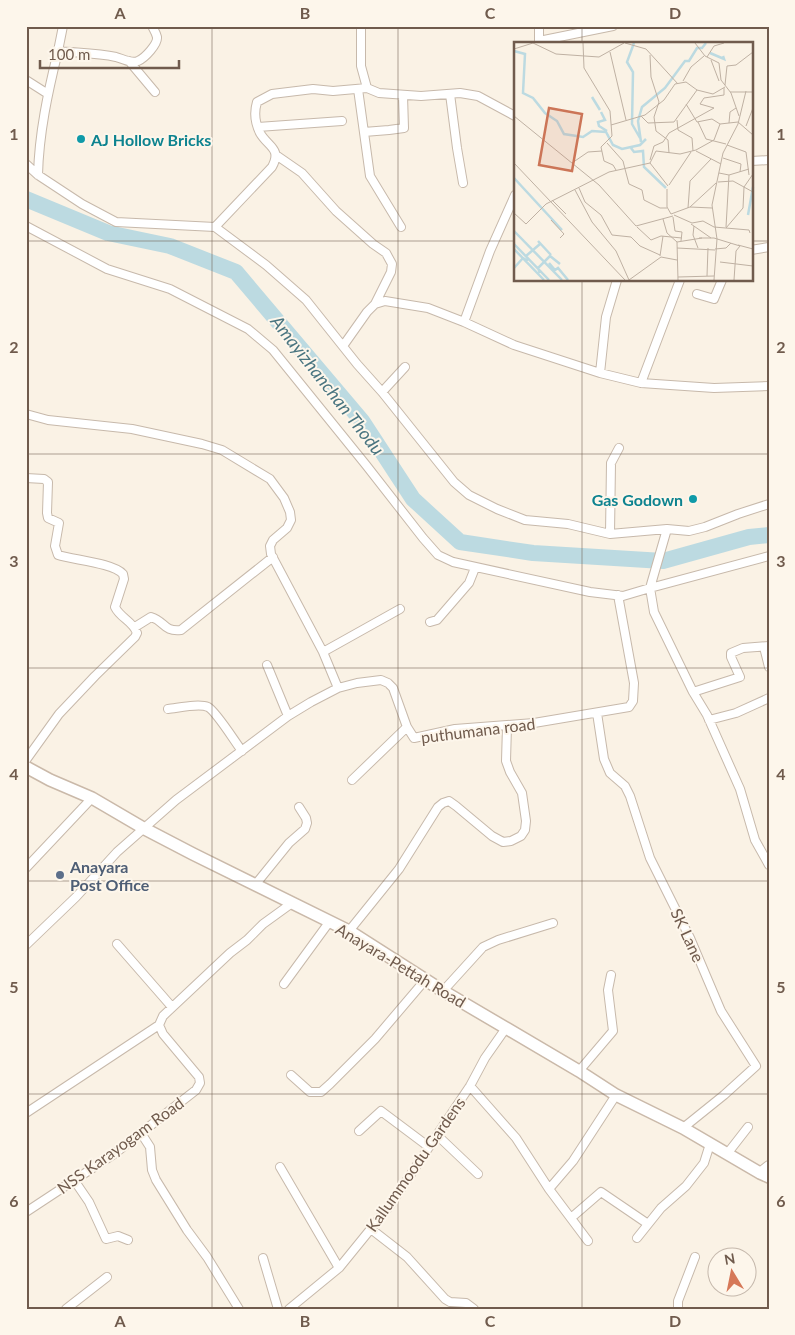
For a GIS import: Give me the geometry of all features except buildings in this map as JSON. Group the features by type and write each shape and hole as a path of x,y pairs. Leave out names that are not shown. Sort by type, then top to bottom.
{"main road":[{"name":"Anayara-Pettah Road","path":"26,767 50,780 92,798 145,829 330,921 443,991 580,1071 616,1095 683,1128 727,1154 766,1172"}],"street":[{"path":"38,175 45,106 63,26"},
{"path":"58,51 138,61 146,55 157,40 152,26"},
{"path":"361,26 361,66 367,88"},
{"path":"538,26 539,42"},
{"path":"543,42 613,26"},
{"path":"130,61 155,92"},
{"path":"26,80 48,94"},
{"path":"215,227 272,167 275,161 274,149 260,134 254,111 257,102 272,94 313,89 333,91 367,88 379,93 422,96 460,93 478,96 514,115"},
{"path":"358,89 370,176 401,227"},
{"path":"450,94 463,183"},
{"path":"364,132 404,128 404,95"},
{"path":"258,127 342,121"},
{"path":"276,155 302,173 336,211 386,253 392,264 391,272 375,304 367,312 343,346"},
{"path":"752,161 769,160"},
{"path":"26,164 38,175 82,204 116,222 215,227 266,265 306,300 454,482 469,495 497,509 526,520 568,524 610,534 668,529 689,531 769,504"},
{"path":"464,322 490,251 514,197"},
{"path":"26,226 107,269 170,289 248,329 273,350 422,538 438,555 453,562 590,592 623,596 769,556"},
{"path":"752,250 769,247"},
{"path":"600,373 606,317 617,281"},
{"path":"641,383 680,281"},
{"path":"697,294 714,299 722,281"},
{"path":"375,304 385,301 428,308 514,345 600,373 641,383 714,388 769,386"},
{"path":"382,392 404,367"},
{"path":"26,414 48,420 132,429 202,444 222,450 270,479 284,498 292,520 288,528 273,540 270,546 273,557 323,652 338,688"},
{"path":"610,534 611,463 619,448"},
{"path":"26,478 44,479 48,482 48,518 59,523 55,546 58,555 110,566 123,574 124,579 115,607 135,627 137,632 135,637 59,714 26,760"},
{"path":"668,529 650,588 654,612 693,692 709,720 740,789 755,840 769,865"},
{"path":"135,627 151,617 157,618 168,629 174,631 181,630 273,557"},
{"path":"430,622 437,620 469,583 476,568"},
{"name":"puthumana road","path":"26,945 76,897 117,852 176,800 288,716 338,688 381,680 388,683 393,688 407,727 414,738 455,729 534,723 629,707 633,701 634,683 618,596"},
{"path":"323,652 400,609"},
{"path":"693,692 740,677 731,653 743,648 766,646 769,667"},
{"path":"267,665 288,716"},
{"path":"709,720 736,713 769,698"},
{"path":"168,708 208,707 242,751"},
{"name":"SK Lane","path":"597,713 604,759 610,773 625,786 630,796 650,858 690,938 721,1011 756,1066 683,1128"},
{"path":"348,931 399,869 438,807 443,803 449,802 456,806 492,836 503,842 522,836 526,821 522,793 506,761 507,726"},
{"path":"352,780 407,727"},
{"path":"26,868 92,798"},
{"path":"255,885 289,843 305,828 306,818 299,807"},
{"path":"26,1113 159,1025 163,1016 230,953 263,924 292,903"},
{"path":"284,984 330,921"},
{"path":"443,991 483,947 498,940 553,923"},
{"path":"116,944 172,1007"},
{"path":"580,1071 613,1031 608,990 611,975"},
{"path":"291,1075 310,1092 321,1092 375,1039 426,979"},
{"name":"NSS Karayogam Road","path":"26,1212 114,1154 196,1090 200,1083 199,1077 163,1034 159,1025"},
{"name":"Kallummoodu Gardens","path":"289,1309 339,1268 391,1204 430,1148 470,1086 485,1058 506,1028"},
{"path":"470,1086 516,1138 549,1189 588,1241"},
{"path":"549,1189 573,1161 616,1095"},
{"path":"359,1131 381,1111 430,1148"},
{"path":"727,1154 748,1127"},
{"path":"141,1133 150,1147 152,1170 156,1180 239,1309"},
{"path":"437,1135 478,1174"},
{"path":"637,1238 661,1208 686,1186 704,1163 710,1144"},
{"path":"280,1167 339,1268"},
{"path":"74,1180 89,1202 106,1239 118,1236 128,1240"},
{"path":"571,1218 601,1192 648,1224"},
{"path":"371,1229 407,1257 445,1299 450,1302 466,1303 474,1309"},
{"path":"678,1309 678,1301 695,1257"},
{"path":"263,1258 278,1309"},
{"path":"66,1309 107,1277"},
{"path":"298,1301 303,1309"}],"waterway":[{"name":"Amayizhanchan Thodu","path":"26,199 108,233 170,246 236,272 362,421 413,499 460,542 533,553 663,561 749,537 769,535"}],"place":[{"name":"AJ Hollow Bricks","path":"81,139"},
{"name":"Gas Godown","path":"693,499"},
{"name":"Anayara Post Office","path":"60,875"}]}
